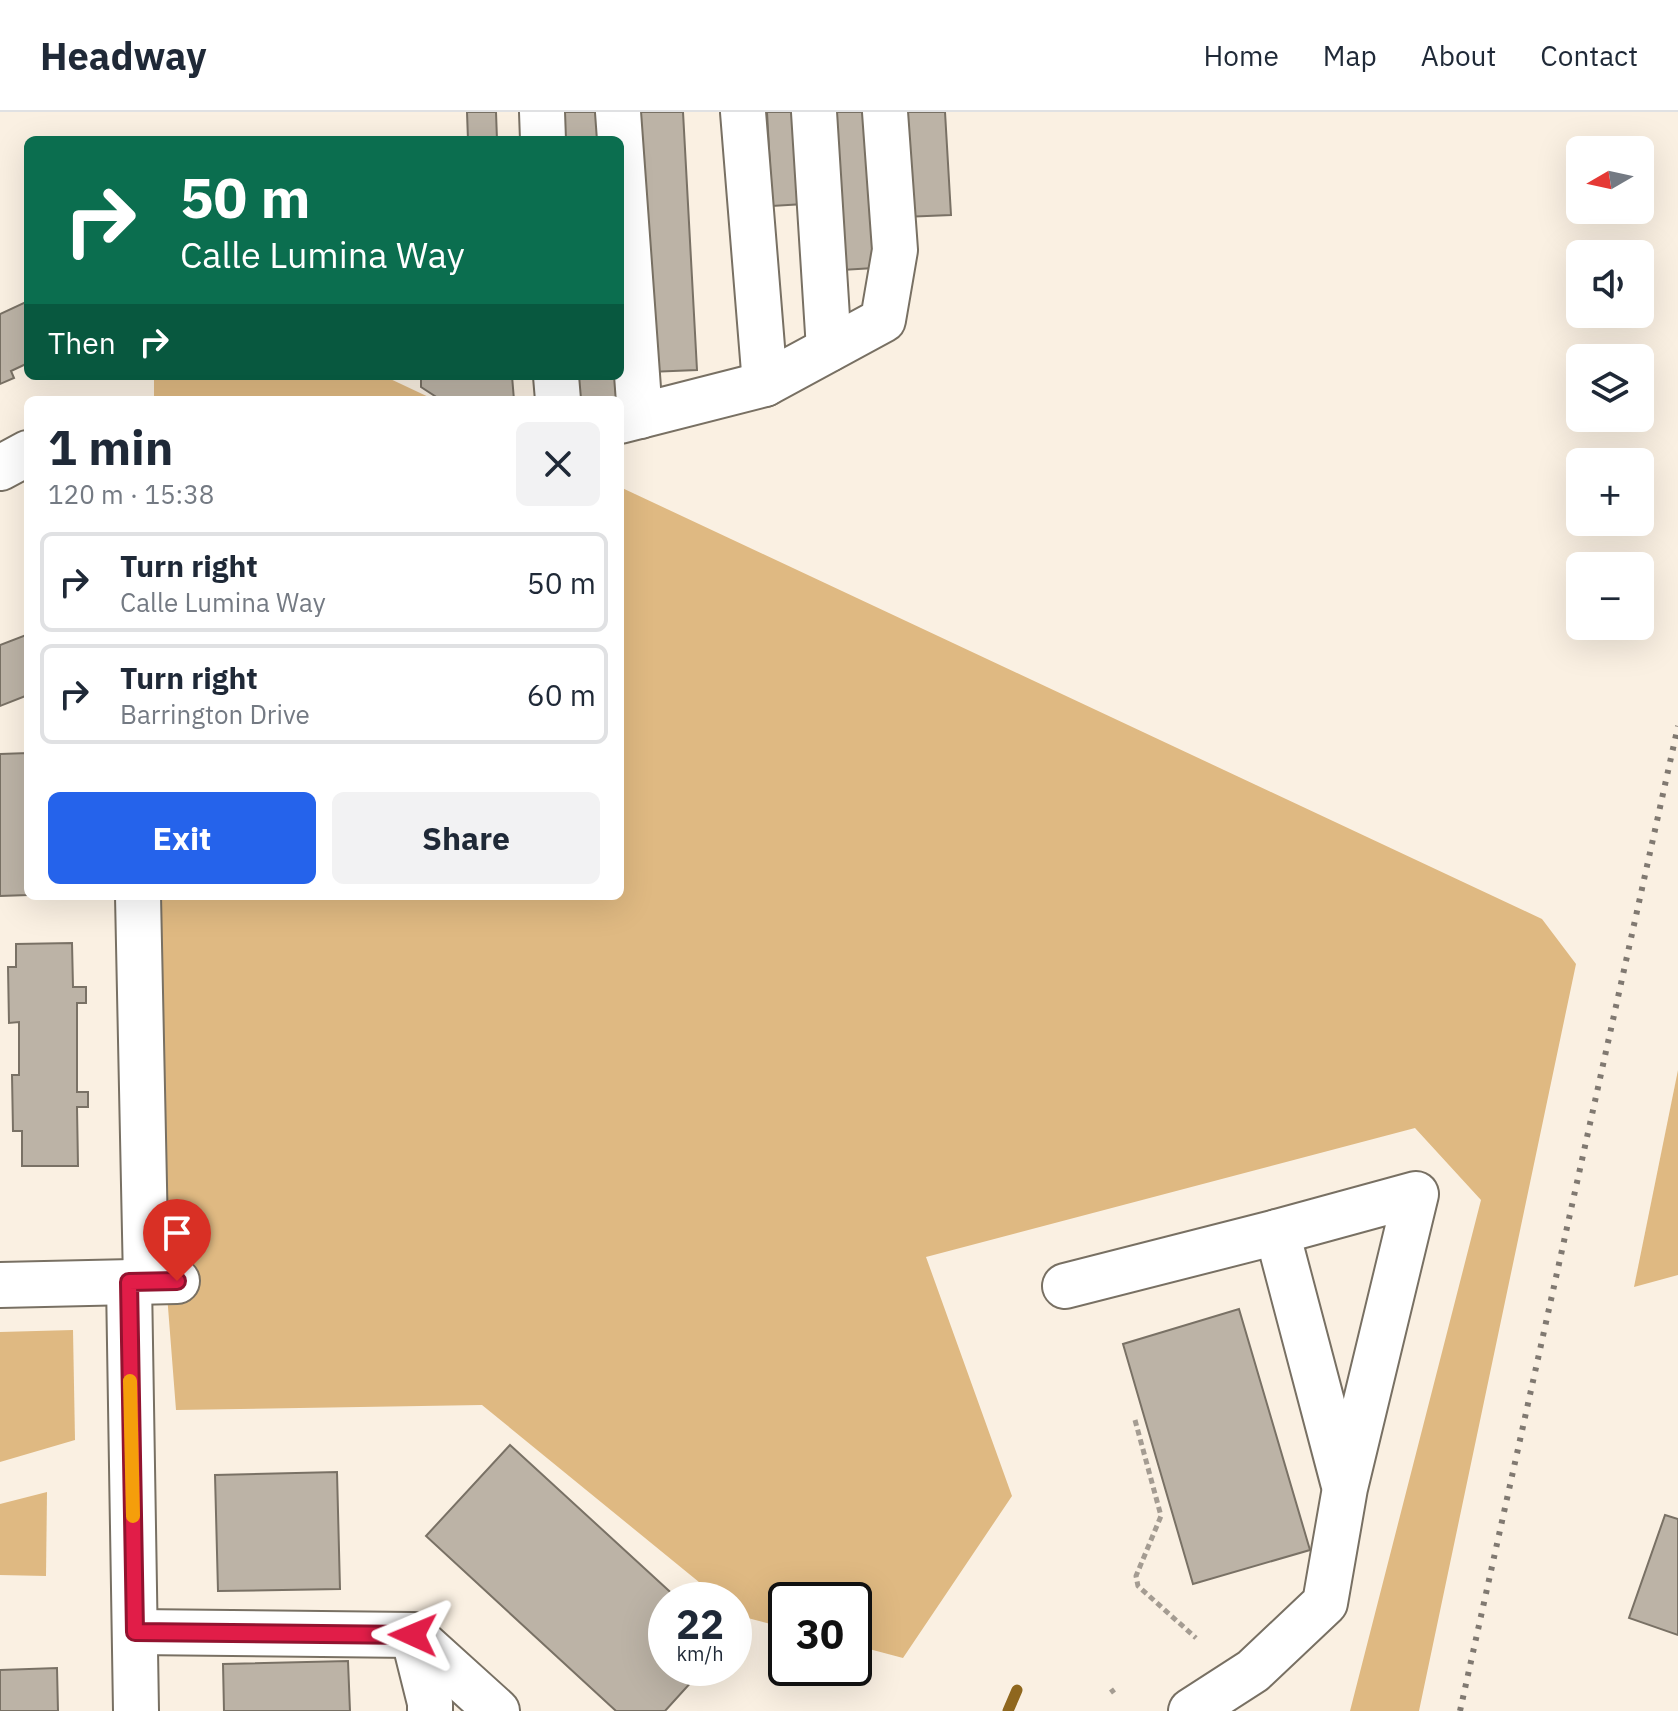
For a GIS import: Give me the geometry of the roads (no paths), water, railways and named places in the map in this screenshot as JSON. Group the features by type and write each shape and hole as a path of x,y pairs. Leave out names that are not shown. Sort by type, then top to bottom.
{"street":[{"path":"542,112 543,136"},
{"path":"618,112 619,136"},
{"path":"743,112 765,384"},
{"path":"814,112 829,349"},
{"path":"624,265 630,418 765,384 883,320 895,250 885,112"},
{"path":"0,468 24,455"},
{"path":"136,1711 135,1632 150,1281 138,900"},
{"path":"1065,1286 1416,1194 1345,1488 1325,1603 1253,1671 1191,1711"},
{"path":"1277,1232 1345,1488"},
{"path":"0,1285 150,1281"},
{"path":"135,1632 413,1635 497,1711"},
{"path":"413,1635 430,1711"}],"waterway":[{"path":"1008,1711 1017,1690"}],"railway":[{"path":"1460,1711 1678,726"}]}
